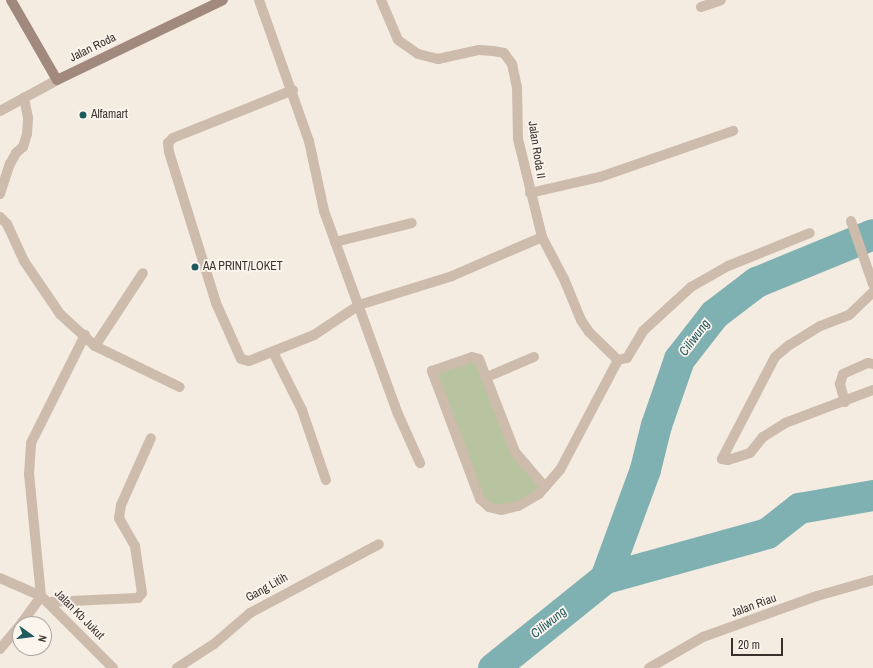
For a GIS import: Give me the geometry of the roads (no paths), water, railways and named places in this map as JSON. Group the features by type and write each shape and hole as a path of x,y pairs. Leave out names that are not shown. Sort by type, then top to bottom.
{"street":[{"path":"0,111 57,80 11,0"},
{"name":"Jalan Roda","path":"57,80 223,0"},
{"path":"259,0 293,90 309,141 324,211 398,414 420,463"},
{"name":"Jalan Roda II","path":"381,0 398,40 418,54 438,59 479,50 493,51 504,53 512,64 517,87 518,139 542,237 564,278 581,320 589,332 618,360"},
{"path":"701,7 721,0"},
{"path":"293,90 173,138 168,143 216,303 241,359 249,361 274,352 314,335 359,305 452,276 542,237"},
{"path":"0,194 10,164 16,153 23,147 27,134 28,118 24,97"},
{"path":"530,193 600,177 733,131"},
{"path":"0,217 7,224 24,261 60,314 85,335 95,346 180,387"},
{"path":"852,221 870,271 873,284"},
{"path":"335,242 412,223"},
{"path":"545,487 515,452 479,359 475,357 432,371 476,493 489,507 502,510 518,506 539,494 560,470 618,360 627,358 643,331 691,286 728,266 810,233"},
{"path":"95,346 142,273"},
{"path":"873,292 849,315 820,326 789,345 775,357 722,459 728,460 750,453 763,437 785,423 846,402 873,390"},
{"path":"44,599 29,474 31,443 85,335"},
{"path":"274,352 302,410 326,480"},
{"path":"487,377 534,357"},
{"path":"846,402 840,384 843,374 868,363 873,364"},
{"path":"28,616 44,599 138,598 142,593 135,546 119,518 121,505 151,438"},
{"name":"Gang Litih","path":"177,668 214,644 250,612 379,544"},
{"name":"Jalan Kb Jukut","path":"0,578 44,599 113,668"},
{"name":"Jalan Riau","path":"649,668 703,638 817,596 873,580"},
{"path":"0,649 12,635"}],"waterway":[{"name":"Ciliwung","path":"605,578 645,469 656,425 679,359 714,314 756,282 873,234"},
{"name":"Ciliwung","path":"493,668 605,578 767,533 799,508 873,495"}],"place":[{"name":"Alfamart","path":"83,115"},
{"name":"AA PRINT/LOKET","path":"195,267"}]}
